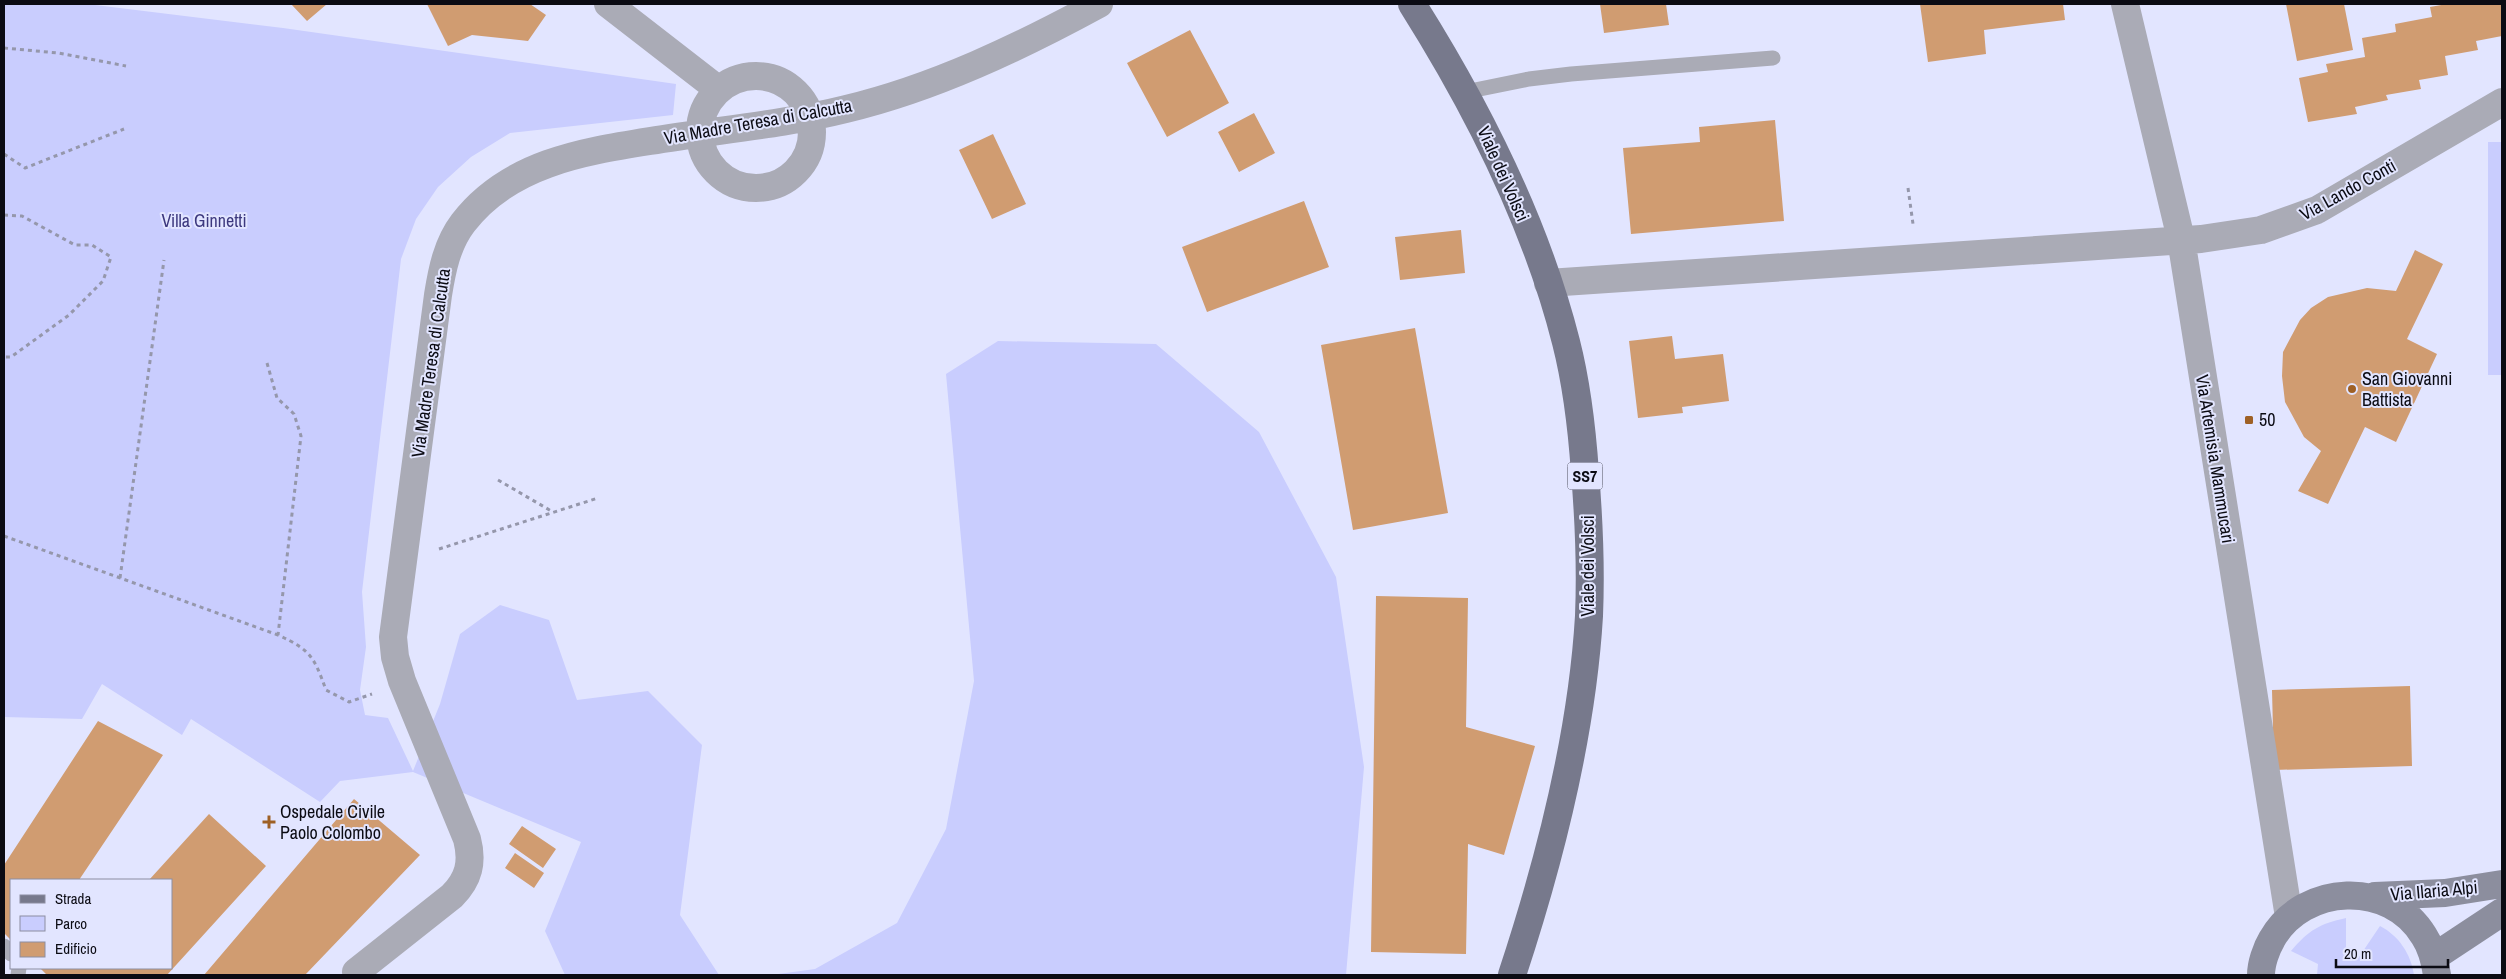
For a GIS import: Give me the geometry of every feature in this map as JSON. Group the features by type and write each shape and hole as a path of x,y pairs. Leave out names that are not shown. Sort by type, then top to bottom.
{"main road":[{"name":"Viale dei Volsci","path":"1412,4 1465,92 1504,174 1548,283 1566,342 1581,429 1590,546 1589,611 1582,681 1565,777 1539,887 1512,975"}],"street":[{"path":"608,4 719,90"},
{"name":"Via Madre Teresa di Calcutta","path":"356,972 452,896 464,883 470,866 469,848 465,833 405,688 395,657 393,637 438,295 449,249 462,224 480,204 503,186 541,165 583,152 700,132 811,117 871,102 962,70 1036,37 1099,4"},
{"name":"Via Artemisia Mammucari","path":"2125,4 2181,239 2289,917"},
{"path":"753,76 772,78 789,86 802,100 811,117 813,136 808,155 798,171 783,183 764,188 745,188 727,181 712,168 703,151 700,132 702,117 709,102 719,90 735,80 753,76"},
{"name":"Via Lando Conti","path":"1548,283 2226,236 2261,230 2301,217 2331,202 2502,102"},
{"name":"Via Ilaria Alpi","path":"2366,896 2445,893 2502,884"},
{"path":"2240,975 2268,946 2277,930 2289,917 2312,902 2339,895 2366,896 2389,904 2409,917 2424,935 2435,966"},
{"name":"Via Ilaria Alpi","path":"2435,966 2502,912"},
{"path":"2261,975 2268,946"}],"lane":[{"path":"1465,92 1564,74 1773,58"}],"path":[{"path":"4,48 58,52 126,66"},
{"path":"4,154 25,168 124,129"},
{"path":"4,215 22,216 75,246 92,246 111,257 104,281 69,314 11,358 4,358"},
{"path":"120,578 164,260"},
{"path":"267,363 277,398 294,414 301,436 278,635"},
{"path":"498,480 553,512"},
{"path":"403,560 598,498"},
{"path":"4,536 278,635 300,645 315,661 326,690 349,702 362,696 405,688"}],"green space":[{"name":"Villa Ginnetti","path":"4,4 87,4 283,28 676,84 673,115 510,133 471,157 438,187 416,219 401,259 362,592 366,647 360,690 365,715 388,718 413,771 440,704 460,634 500,605 549,620 577,700 648,691 702,745 680,915 719,975 565,975 545,931 581,842 413,772 340,781 320,802 191,719 182,735 102,684 82,719 4,717"},
{"path":"2488,142 2502,142 2502,375 2488,375"},
{"path":"998,341 1156,344 1259,432 1336,577 1364,767 1346,975 771,975 815,969 897,923 946,829 974,681 946,374"},
{"path":"2346,918 2346,958 2357,960 2380,926 2393,935 2403,946 2410,960 2414,975 2317,975 2318,964 2291,951 2315,929"}],"building":[{"path":"291,4 327,4 307,21"},
{"path":"427,4 530,4 546,15 528,41 472,35 448,46"},
{"path":"1600,4 1666,4 1669,25 1604,33"},
{"path":"1920,4 2063,4 2065,20 1984,30 1986,54 1928,62"},
{"path":"2286,4 2344,4 2353,50 2297,61"},
{"path":"2447,4 2502,4 2502,36 2476,41 2478,50 2445,56 2448,75 2419,80 2421,89 2386,95 2388,100 2355,107 2357,114 2308,122 2299,78 2328,72 2326,64 2365,57 2362,38 2396,32 2395,24 2432,17 2430,7"},
{"path":"1190,30 1229,103 1167,137 1127,63"},
{"path":"1254,113 1275,153 1239,172 1218,132"},
{"path":"1775,120 1784,221 1631,234 1623,148 1700,142 1699,127"},
{"path":"993,134 1026,204 992,219 959,150"},
{"path":"1304,201 1329,267 1207,312 1182,247"},
{"path":"1461,230 1465,273 1400,280 1395,237"},
{"name":"San Giovanni Battista","path":"2415,250 2443,264 2407,339 2437,354 2396,442 2365,427 2328,504 2298,491 2321,451 2304,437 2285,402 2282,376 2283,352 2300,320 2311,308 2328,297 2367,288 2396,291"},
{"path":"1415,328 1448,513 1353,530 1321,345"},
{"path":"1672,336 1675,359 1723,354 1729,401 1682,407 1683,413 1638,418 1629,341"},
{"path":"1376,596 1468,598 1466,727 1535,746 1504,855 1468,844 1466,954 1371,952"},
{"path":"2410,686 2412,766 2274,770 2272,690"},
{"path":"98,721 163,755 80,879 10,879 10,939 4,933 4,865"},
{"path":"354,799 420,855 305,975 204,975"},
{"path":"209,814 266,866 167,975 47,975 41,969 172,969 172,879 150,879"},
{"path":"522,826 556,849 543,868 509,844"},
{"path":"515,853 544,873 534,888 505,868"}],"place":[{"name":"San Giovanni Battista","path":"2352,389"},
{"name":"50","path":"2249,420"},
{"name":"Ospedale Civile Paolo Colombo","path":"269,822"}]}
